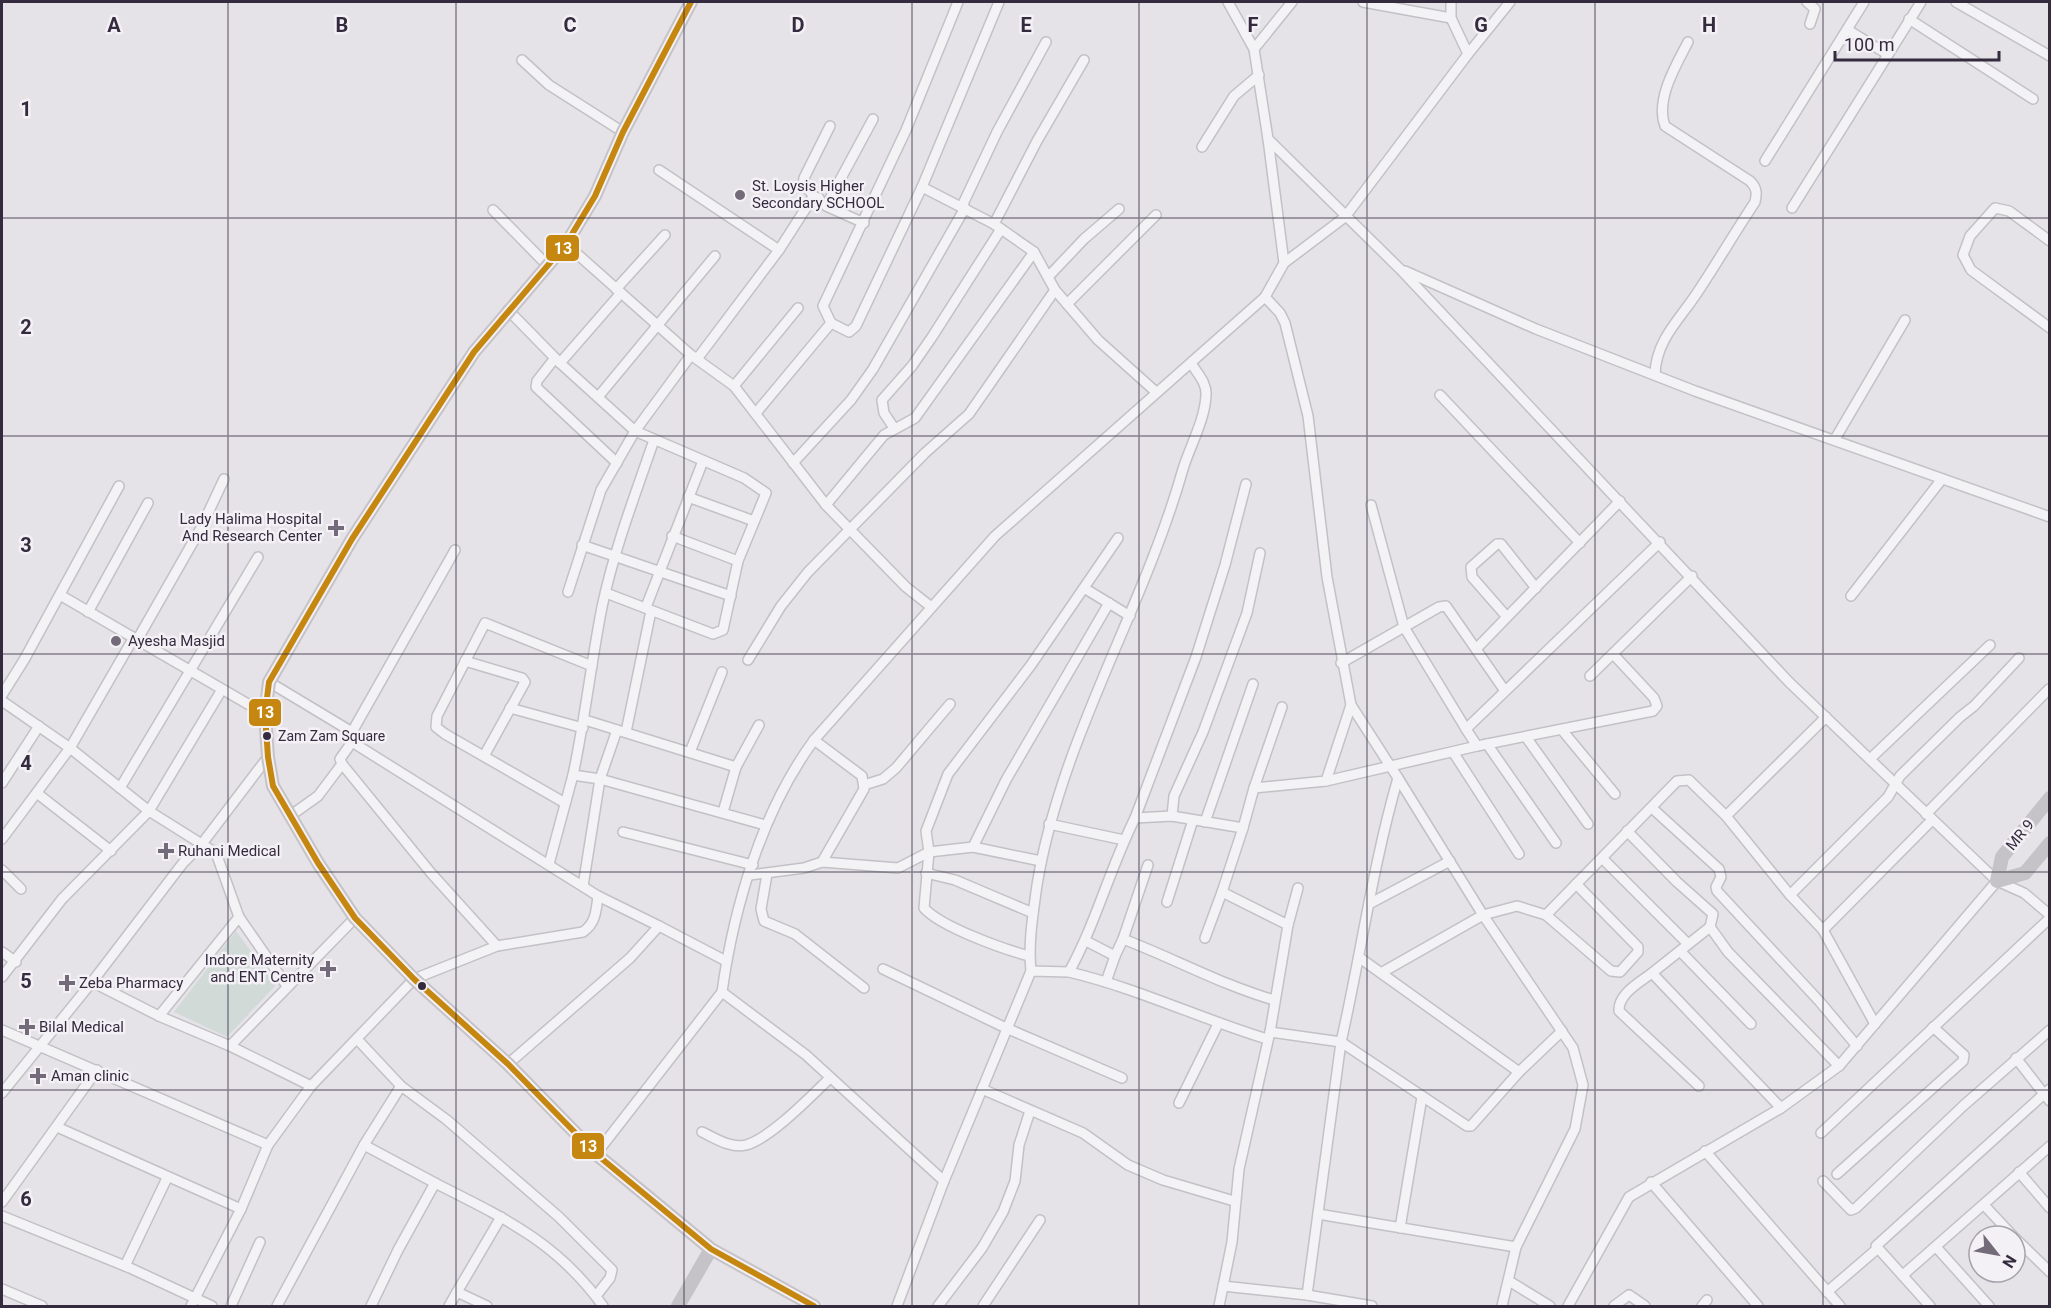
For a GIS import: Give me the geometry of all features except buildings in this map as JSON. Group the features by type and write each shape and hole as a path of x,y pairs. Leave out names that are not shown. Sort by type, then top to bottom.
{"main road":[{"path":"691,2 623,132 595,196 566,244 508,310 465,365 352,539 269,682 265,714 268,757 273,786 355,918 414,979 508,1064 596,1154 711,1249 814,1306"},
{"name":"MR 9","path":"2049,798 2002,857 1997,881 2025,873 2049,843"},
{"path":"678,1306 711,1249"}],"street":[{"path":"958,2 906,130 823,306 831,323 849,332 856,326 922,187 999,2"},
{"path":"1228,2 1254,49 1284,263"},
{"path":"1254,49 1292,2"},
{"path":"1363,2 1451,18"},
{"path":"1451,2 1451,18 1468,54"},
{"path":"596,1154 722,992 726,961 765,825 795,766 814,740 930,606 995,536 1265,297 1284,263 1345,217 1510,2"},
{"path":"1807,2 1815,9 1810,24"},
{"path":"1765,161 1864,2"},
{"path":"1792,208 1921,2"},
{"path":"1956,2 2049,56"},
{"path":"1909,19 2033,99"},
{"path":"1848,30 1887,54"},
{"path":"793,463 851,400 873,369 964,207 997,132 1046,42"},
{"path":"1654,374 1655,363 1667,332 1698,293 1755,202 1757,195 1755,186 1750,181 1665,126 1660,115 1663,102 1688,42"},
{"path":"522,60 549,85 623,132"},
{"path":"894,428 884,413 882,400 912,366 932,337 997,226 1037,141 1084,60"},
{"path":"1202,147 1226,106 1241,88 1259,75"},
{"path":"826,206 873,119"},
{"path":"830,126 803,184 826,206 864,223"},
{"path":"1268,139 1400,269 1660,542 1789,682 1997,881 2024,892 2049,917 1821,1133"},
{"path":"659,170 779,250"},
{"path":"922,187 997,226 1034,252 1055,290 1098,340 1156,392"},
{"path":"568,592 601,490 635,431 779,250 815,196"},
{"path":"2049,241 2010,211 1995,208 1970,236 1963,255 1971,270 2049,328"},
{"path":"1048,277 1084,239 1119,209"},
{"path":"493,210 547,265"},
{"path":"1067,304 1156,214"},
{"path":"617,463 536,387 537,381 558,361 665,235"},
{"path":"566,244 694,357 734,386 826,505 906,587 930,606"},
{"path":"826,505 884,435 915,418 1034,252"},
{"path":"598,397 715,256"},
{"path":"1400,269 1536,329 1695,391 2049,517"},
{"path":"748,660 781,606 848,529 969,414 1055,290"},
{"path":"1265,297 1280,313 1285,323 1308,416 1314,486 1341,663 1351,705 1393,768 1483,915 1573,1048 1583,1085 1575,1129 1516,1247 1502,1306"},
{"path":"734,386 798,308"},
{"path":"508,310 558,361 635,431 744,478 766,493 738,561 725,627 713,634 606,593"},
{"path":"1835,439 1905,320"},
{"path":"756,413 831,323"},
{"path":"897,1306 944,1181 1031,971 1029,956 1033,913 1048,824 1075,747 1170,518 1206,395 1205,385 1191,363"},
{"path":"1440,395 1580,543"},
{"path":"549,864 584,724 606,593 616,555 654,441"},
{"path":"583,886 600,779 622,731 659,572 703,461"},
{"path":"2,838 38,794 70,748 201,528 224,479"},
{"path":"1851,596 1942,479"},
{"path":"1069,972 1086,941 1196,657 1225,565 1246,484"},
{"path":"2,695 60,595 118,486"},
{"path":"688,497 754,521"},
{"path":"1476,649 1620,501"},
{"path":"88,612 148,502"},
{"path":"1371,505 1404,627 1466,729 1482,745 1556,843"},
{"path":"672,536 738,561"},
{"path":"1029,956 1009,951 931,916 924,908 929,852 926,831 948,774 1031,665 1118,538"},
{"path":"1466,729 1660,542"},
{"path":"1507,617 1472,577 1472,567 1497,544 1501,544 1536,588"},
{"path":"582,545 731,596"},
{"path":"455,550 340,759 342,765 431,873 497,946"},
{"path":"1172,816 1174,796 1203,732 1247,613 1260,553"},
{"path":"120,788 258,557"},
{"path":"1590,676 1692,576"},
{"path":"1084,588 1130,616"},
{"path":"60,595 221,691 265,714"},
{"path":"973,847 1006,780 1109,603"},
{"path":"1341,663 1442,606 1446,606 1505,691"},
{"path":"565,803 436,727 437,716 485,623 592,666"},
{"path":"1870,759 1990,645"},
{"path":"1254,788 1326,781 1393,768 1482,745 1653,711 1657,706 1654,698 1613,654"},
{"path":"1790,895 1888,798 1895,783 2019,658"},
{"path":"465,661 524,679 484,756"},
{"path":"690,752 722,672"},
{"path":"269,682 598,896 726,961"},
{"path":"1205,822 1253,684"},
{"path":"1823,930 2049,688"},
{"path":"2,977 16,962 62,899 149,811 221,691"},
{"path":"2,701 70,748 149,811 216,853 238,917 287,986"},
{"path":"864,785 884,779 896,768 950,704"},
{"path":"1326,781 1351,705"},
{"path":"1205,938 1282,707"},
{"path":"510,708 622,731 736,767"},
{"path":"1726,816 1827,717"},
{"path":"723,812 736,767 759,725"},
{"path":"2,783 39,726"},
{"path":"1562,730 1615,794"},
{"path":"1526,737 1588,824"},
{"path":"814,740 862,776 864,785 822,862"},
{"path":"1453,752 1519,854"},
{"path":"2,1093 92,982 183,863 201,845 268,757"},
{"path":"290,816 318,796 342,765"},
{"path":"573,775 600,779 765,825"},
{"path":"1307,1295 1341,1042 1360,958 1381,837 1398,778"},
{"path":"1546,915 1677,780 1689,780 1726,816 1790,895 1823,930 1875,1024"},
{"path":"38,794 111,851"},
{"path":"1652,808 1719,869 1721,877 1716,891 1820,1002 1857,1046"},
{"path":"1135,818 1172,816 1243,828"},
{"path":"1167,902 1193,820"},
{"path":"1048,824 1124,840"},
{"path":"1627,831 1677,882 1713,914 1710,927 1626,993 1619,1005 1619,1011 1699,1086"},
{"path":"623,832 767,874 822,862 898,868 929,852 973,847 1041,861"},
{"path":"1602,858 1688,944"},
{"path":"1369,904 1450,861"},
{"path":"1106,982 1148,865"},
{"path":"2,870 21,889"},
{"path":"926,873 955,880 1033,913"},
{"path":"767,874 761,909 764,921 795,934 834,962 864,988"},
{"path":"1568,1306 1629,1197 1651,1182 1781,1108 1839,1066 1997,881"},
{"path":"1381,973 1483,915 1517,906 1546,915 1611,971 1620,972 1638,952 1638,947 1576,884"},
{"path":"1219,1306 1232,1242 1234,1201 1288,925 1298,888"},
{"path":"1222,892 1288,925"},
{"path":"193,1303 241,1209 268,1145 311,1086 414,979 497,946 583,932 590,927 595,918 598,896"},
{"path":"159,1016 238,917"},
{"path":"230,1046 355,918"},
{"path":"508,1064 630,958 659,927"},
{"path":"1710,927 1728,952 1839,1066"},
{"path":"1123,939 1176,960 1245,992 1274,1000"},
{"path":"1086,941 1115,956"},
{"path":"1680,951 1751,1024"},
{"path":"2,952 16,962"},
{"path":"1360,958 1519,1072"},
{"path":"883,969 1006,1028 1122,1078"},
{"path":"1031,971 1069,972 1106,982 1218,1024 1268,1036 1341,1042 1465,1125 1472,1126 1519,1072 1562,1031"},
{"path":"1652,973 1781,1108"},
{"path":"92,982 159,1016 230,1046 311,1086"},
{"path":"722,992 806,1055 944,1181"},
{"path":"1179,1103 1218,1024"},
{"path":"1837,1174 1963,1061 1964,1055 1933,1027"},
{"path":"2,1030 268,1145"},
{"path":"1823,1181 1845,1206 1851,1210 1856,1208 2049,1030"},
{"path":"357,1040 401,1086 447,1120 551,1210 612,1270 610,1278 596,1296"},
{"path":"1827,1292 1877,1249 1885,1237 2047,1095 2016,1058"},
{"path":"2,1202 97,1070"},
{"path":"702,1132 731,1145 746,1145 786,1120 830,1078"},
{"path":"277,1306 364,1145 401,1086"},
{"path":"982,1089 1083,1133 1128,1165 1163,1180 1234,1201"},
{"path":"1400,1228 1422,1096"},
{"path":"938,1306 982,1248 1004,1212 1015,1182 1019,1145 1030,1111"},
{"path":"57,1127 167,1178 241,1209"},
{"path":"364,1145 501,1217 544,1243 565,1261 603,1306"},
{"path":"1903,1275 2049,1146"},
{"path":"1705,1151 1840,1306"},
{"path":"2019,1172 2049,1208"},
{"path":"125,1266 167,1178"},
{"path":"1651,1182 1758,1306"},
{"path":"371,1306 398,1250 435,1183"},
{"path":"1984,1205 2002,1224"},
{"path":"1318,1214 1516,1247"},
{"path":"2,1216 125,1266 193,1303 212,1306"},
{"path":"449,1306 501,1217"},
{"path":"983,1306 1040,1220"},
{"path":"231,1306 260,1242"},
{"path":"1936,1247 1989,1306"},
{"path":"1877,1249 1930,1306"},
{"path":"2027,1250 2049,1272"},
{"path":"1509,1281 1550,1306"},
{"path":"1222,1286 1307,1295 1372,1306"},
{"path":"2,1289 42,1306"},
{"path":"457,1292 488,1306"},
{"path":"1614,1306 1629,1295 1645,1306"}],"shaded area":[{"path":"236,931 276,985 227,1037 174,1012"}],"transit line":[{"name":"13","path":"691,2 623,132 595,196 566,244 474,352 352,539 269,682 265,714 268,757 273,786 318,863 355,918 414,979 508,1064 596,1154 711,1249 814,1306"}],"place":[{"name":"St. Loysis Higher Secondary SCHOOL","path":"740,195"},
{"name":"Lady Halima Hospital And Research Center","path":"336,528"},
{"name":"Ayesha Masjid","path":"116,641"},
{"name":"Zam Zam Square","path":"267,736"},
{"name":"Ruhani Medical","path":"166,851"},
{"name":"Indore Maternity and ENT Centre","path":"328,969"},
{"name":"Zeba Pharmacy","path":"67,983"},
{"name":"Bilal Medical","path":"27,1027"},
{"name":"Aman clinic","path":"38,1076"}]}
